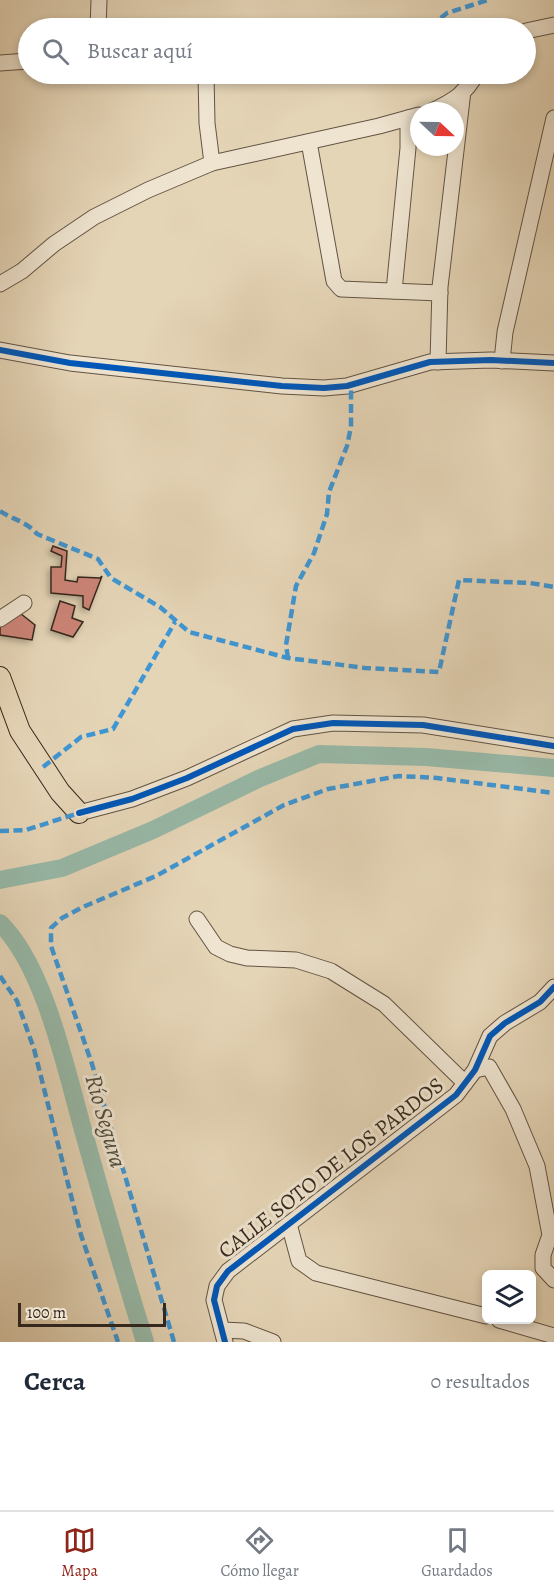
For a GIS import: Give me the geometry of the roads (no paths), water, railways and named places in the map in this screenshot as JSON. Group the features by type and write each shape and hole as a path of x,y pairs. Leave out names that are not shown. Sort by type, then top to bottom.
{"main road":[{"path":"0,677 20,730 60,792 79,813"}],"street":[{"path":"98,18 99,0"},
{"path":"536,29 554,25"},
{"path":"0,63 18,62"},
{"path":"206,84 207,123 212,163"},
{"path":"451,102 471,84"},
{"path":"438,362 440,293 463,92"},
{"path":"0,284 22,271 54,244 94,217 148,190 212,163 410,118"},
{"path":"502,361 504,332 554,118"},
{"path":"394,291 410,136"},
{"path":"309,142 334,281 341,289 440,293"},
{"path":"0,351 70,363 282,386 324,388 347,386 430,362 554,363"},
{"path":"0,619 24,603"},
{"path":"79,813 132,799 187,778 293,729 333,723 423,725 554,746"},
{"path":"197,919 216,947 230,954 248,958 296,960 331,970 384,1004 465,1083"},
{"name":"CALLE SOTO DE LOS PARDOS","path":"223,1336 214,1300 217,1286 228,1271 456,1095 475,1070 490,1036 540,1002 554,987"},
{"path":"475,1070 489,1066 513,1109 537,1166 550,1235 543,1255 543,1268 554,1280"},
{"path":"289,1224 299,1261 316,1273 482,1315"},
{"path":"513,1324 554,1336"},
{"path":"223,1336 244,1331 273,1342"}],"waterway":[{"path":"0,880 62,868 153,830 258,779 319,754 426,757 554,768"},
{"name":"Río Segura","path":"0,923 16,943 30,967 53,1024 145,1342"}]}
